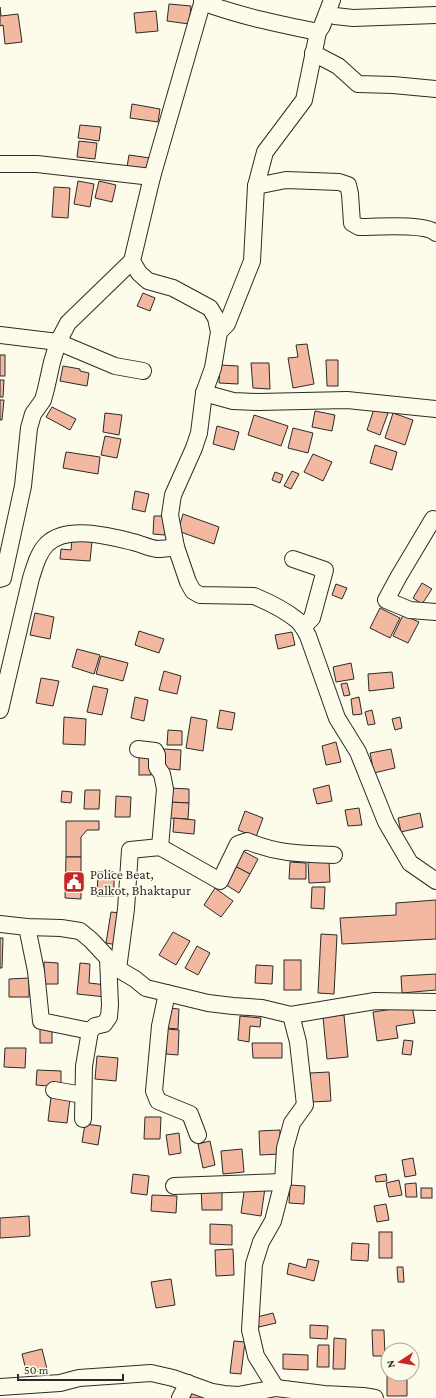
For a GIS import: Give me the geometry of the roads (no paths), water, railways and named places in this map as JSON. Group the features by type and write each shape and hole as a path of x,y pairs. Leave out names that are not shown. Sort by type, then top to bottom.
{"street":[{"path":"0,579 3,578 23,486 29,428 33,414 43,400 58,342 68,323 132,261 152,177 202,1 230,12 256,19 318,32"},
{"path":"219,332 227,324 252,261 256,186 265,152 304,100 318,32 330,7"},
{"path":"330,7 335,16 353,18 436,15"},
{"path":"313,53 338,66 358,84 393,84 436,89"},
{"path":"0,164 37,164 152,177"},
{"path":"256,186 286,180 339,182 348,185 352,223 359,227 422,227 433,230 436,233"},
{"path":"132,261 139,273 148,281 173,288 210,308 216,318 219,332 213,368 204,394 197,438 173,495 170,515 176,548 188,582 193,591 200,595 254,596 262,599 297,620 303,626 308,636 337,718 358,752 386,822 410,862 436,881"},
{"path":"0,335 58,342 115,366 143,371"},
{"path":"204,394 233,401 259,402 347,400 436,409"},
{"path":"433,519 386,600 410,610 436,612"},
{"path":"0,710 31,578 38,556 47,544 59,536 73,533 95,534 156,549 176,548"},
{"path":"293,559 325,570 312,618 303,626"},
{"path":"138,749 155,751 157,755 157,767 162,774 165,789 160,847"},
{"path":"83,1119 84,1066 90,1031 95,1026 104,1024 109,1017 113,963 126,909 130,850 160,847 220,881 238,844 248,841 264,848 293,854 334,855"},
{"path":"0,924 27,927 61,928 80,931 113,963 146,988 208,1003 262,1008 291,1015 375,1001 436,1002"},
{"path":"27,927 36,971 41,1021 90,1031"},
{"path":"167,993 160,1026 154,1091 158,1101 190,1114 198,1135"},
{"path":"276,1388 256,1356 250,1330 254,1264 261,1242 272,1221 283,1182 285,1148 292,1123 305,1105 298,1042 291,1015"},
{"path":"54,1090 83,1095"},
{"path":"174,1186 283,1182"},
{"path":"0,1387 60,1383 79,1378 151,1374 173,1378 224,1394 238,1395 276,1388 375,1398"},
{"path":"180,1398 188,1383"}],"place":[{"name":"Police Beat, Balkot, Bhaktapur","path":"74,882"}]}
